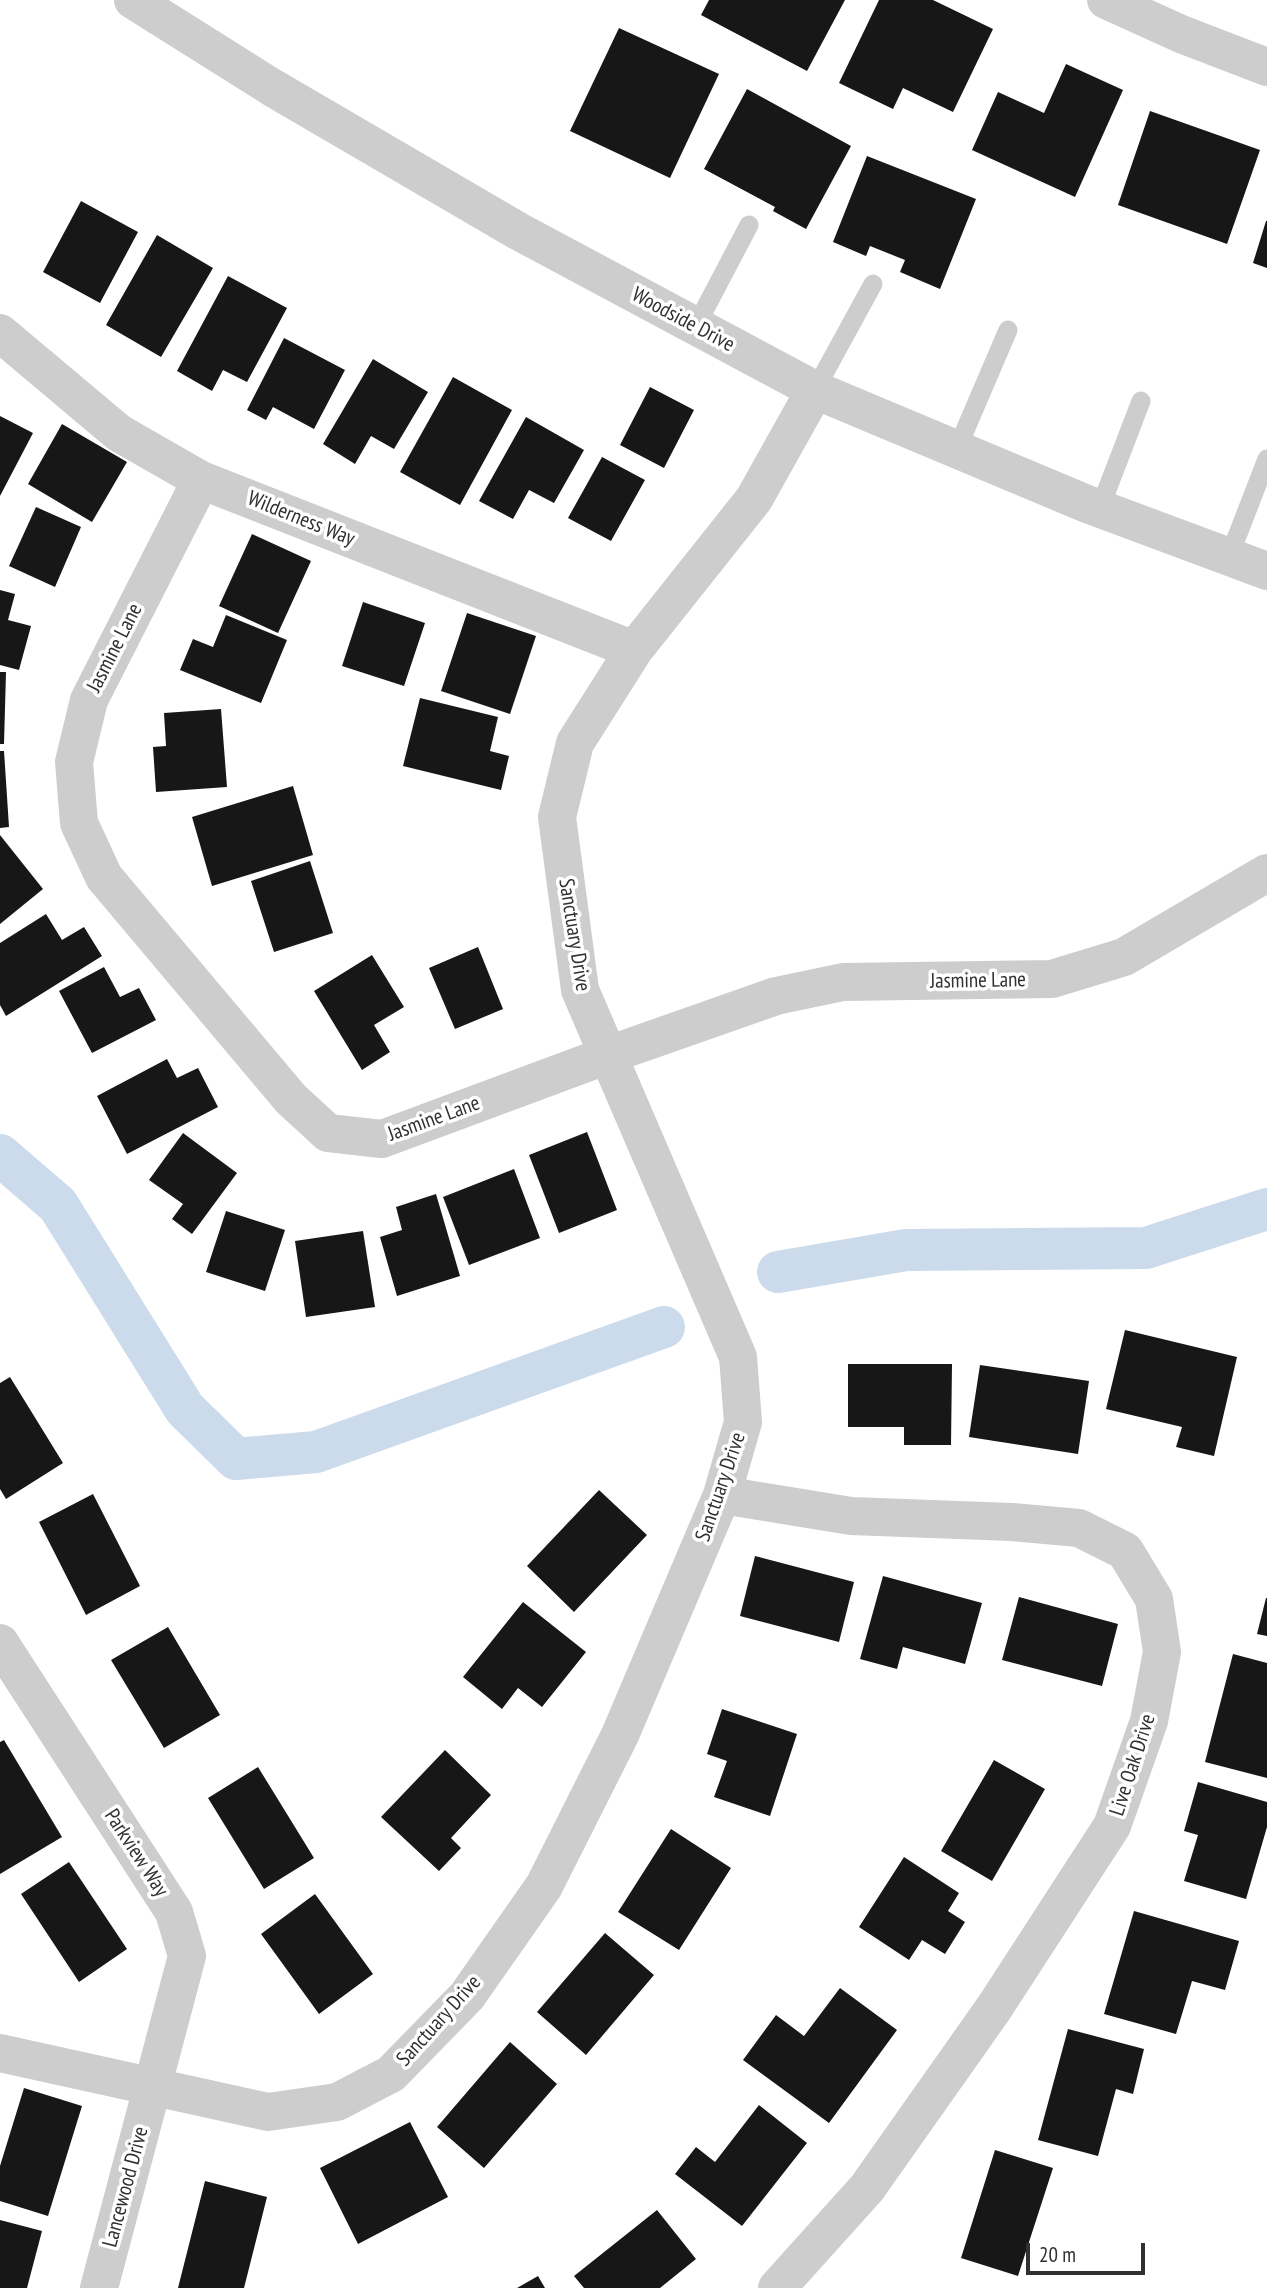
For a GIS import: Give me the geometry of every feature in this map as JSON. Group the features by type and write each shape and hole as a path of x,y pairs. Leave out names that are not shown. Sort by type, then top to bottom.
{"street":[{"name":"Woodside Drive","path":"133,0 272,88 518,231 815,390 1100,508 1267,571"},
{"path":"1106,0 1181,34 1267,68"},
{"name":"Wilderness Way","path":"0,333 119,433 201,480 634,650"},
{"name":"Sanctuary Drive","path":"0,2053 268,2112 337,2102 391,2074 457,2006 544,1886 620,1735 722,1495 743,1422 738,1357 580,990 557,817 575,743 634,650 754,499 815,390"},
{"name":"Jasmine Lane","path":"201,480 89,700 74,762 79,823 104,877 291,1099 328,1133 382,1139 776,996 843,982 1052,979 1124,957 1267,873"},
{"name":"Live Oak Drive","path":"722,1495 851,1516 1012,1522 1079,1528 1125,1551 1154,1599 1162,1652 1149,1721 1112,1826 994,2008 867,2188 777,2288"},
{"name":"Parkview Way","path":"0,1643 174,1912 187,1956 153,2086"},
{"name":"Lancewood Drive","path":"99,2288 153,2086"}],"lane":[{"path":"696,326 749,225"},
{"path":"815,390 873,284"},
{"path":"957,449 1008,330"},
{"path":"1100,508 1141,401"},
{"path":"1228,557 1267,459"}],"building":[{"path":"709,0 845,0 807,71 701,15"},
{"path":"879,0 933,0 993,29 953,112 903,88 893,109 839,83"},
{"path":"619,28 719,74 670,178 570,131"},
{"path":"1066,64 1123,90 1075,197 972,150 998,92 1044,113"},
{"path":"747,89 851,146 806,229 773,211 775,207 704,169"},
{"path":"1150,111 1260,150 1227,244 1118,205"},
{"path":"867,156 976,199 940,289 900,272 905,260 870,246 866,256 833,242"},
{"path":"81,201 138,232 100,303 43,272"},
{"path":"1267,221 1267,268 1253,263"},
{"path":"157,235 213,268 161,357 106,325"},
{"path":"228,276 287,308 247,382 223,370 212,391 177,371"},
{"path":"284,338 345,370 314,429 273,407 266,420 247,410"},
{"path":"373,359 428,392 394,449 371,436 355,464 323,444"},
{"path":"453,377 512,410 460,505 400,472"},
{"path":"650,387 694,410 664,468 620,445"},
{"path":"0,416 33,433 0,496"},
{"path":"526,417 584,450 554,503 529,490 513,519 479,501"},
{"path":"62,424 127,462 92,522 28,484"},
{"path":"602,457 645,480 611,541 568,518"},
{"path":"36,507 81,527 55,587 9,566"},
{"path":"252,534 311,561 278,633 219,606"},
{"path":"0,590 15,594 8,620 31,626 19,670 0,665"},
{"path":"363,602 425,623 404,686 342,666"},
{"path":"467,613 536,636 510,714 441,691"},
{"path":"226,615 287,640 261,703 180,670 193,639 213,647"},
{"path":"0,672 6,672 4,744 0,744"},
{"path":"420,698 498,717 490,751 509,756 501,790 403,766"},
{"path":"221,709 227,787 156,792 153,747 166,746 164,713"},
{"path":"0,751 4,751 9,827 0,828"},
{"path":"293,786 313,855 212,886 192,817"},
{"path":"0,835 43,889 0,924"},
{"path":"310,861 333,933 274,952 251,881"},
{"path":"46,914 62,940 84,927 102,956 6,1016 0,1005 0,943"},
{"path":"478,947 503,1009 455,1029 429,968"},
{"path":"372,955 404,1007 374,1025 390,1052 362,1070 314,991"},
{"path":"104,967 120,997 139,988 156,1020 92,1053 59,991"},
{"path":"167,1059 177,1078 198,1068 218,1107 127,1154 97,1096"},
{"path":"587,1132 617,1210 559,1233 529,1155"},
{"path":"183,1133 237,1173 192,1234 172,1219 183,1204 149,1180"},
{"path":"514,1169 540,1238 469,1265 443,1197"},
{"path":"436,1194 460,1276 397,1296 380,1237 402,1230 396,1207"},
{"path":"226,1211 285,1230 265,1291 206,1272"},
{"path":"363,1231 375,1307 306,1317 295,1241"},
{"path":"1125,1330 1237,1357 1214,1456 1176,1447 1182,1427 1106,1409"},
{"path":"848,1364 952,1364 951,1445 904,1445 904,1427 848,1427"},
{"path":"980,1365 1089,1381 1078,1454 969,1437"},
{"path":"10,1377 63,1463 6,1499 0,1489 0,1383"},
{"path":"599,1490 647,1535 574,1612 527,1566"},
{"path":"93,1494 140,1586 86,1615 39,1522"},
{"path":"755,1556 854,1582 839,1642 740,1616"},
{"path":"883,1576 982,1603 965,1664 903,1647 897,1669 860,1659"},
{"path":"1019,1597 1118,1624 1102,1686 1002,1660"},
{"path":"1267,1598 1267,1636 1257,1634"},
{"path":"523,1602 586,1652 542,1707 518,1688 502,1709 463,1677"},
{"path":"168,1627 220,1715 164,1748 111,1660"},
{"path":"1233,1654 1267,1663 1267,1778 1205,1762"},
{"path":"722,1709 797,1734 770,1816 714,1797 727,1761 707,1754"},
{"path":"4,1740 62,1837 0,1874 0,1742"},
{"path":"445,1750 491,1795 451,1838 461,1848 439,1871 381,1817"},
{"path":"994,1760 1045,1789 992,1881 941,1851"},
{"path":"258,1767 314,1858 264,1889 208,1798"},
{"path":"1198,1782 1267,1802 1267,1827 1246,1899 1184,1881 1198,1835 1184,1831"},
{"path":"671,1829 731,1868 679,1950 618,1912"},
{"path":"904,1857 959,1893 948,1911 965,1922 945,1954 922,1940 909,1960 859,1927"},
{"path":"69,1862 127,1949 79,1982 21,1894"},
{"path":"315,1894 373,1974 319,2014 261,1934"},
{"path":"1134,1911 1239,1941 1225,1990 1192,1981 1176,2034 1104,2014"},
{"path":"605,1933 654,1975 586,2055 537,2012"},
{"path":"840,1988 897,2030 829,2123 743,2060 776,2015 804,2036"},
{"path":"1068,2029 1144,2049 1133,2094 1116,2089 1098,2156 1038,2140"},
{"path":"510,2042 557,2084 484,2168 437,2127"},
{"path":"24,2088 82,2106 48,2216 0,2201 0,2166"},
{"path":"759,2105 807,2143 742,2226 675,2174 696,2147 715,2162"},
{"path":"410,2122 448,2197 358,2244 320,2168"},
{"path":"995,2150 1053,2168 1018,2276 961,2258"},
{"path":"205,2181 267,2197 244,2288 178,2288"},
{"path":"657,2210 696,2259 660,2288 584,2288 574,2276"},
{"path":"0,2220 42,2231 27,2288 0,2288"},
{"path":"538,2276 545,2288 517,2288"}],"waterway":[{"path":"0,1155 58,1205 185,1409 236,1459 316,1452 664,1327"},
{"path":"778,1272 906,1250 1146,1248 1267,1209"}]}
